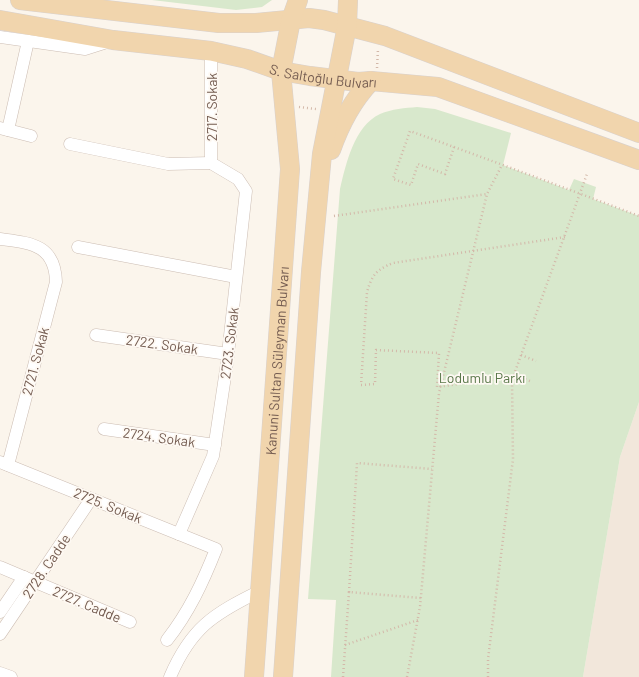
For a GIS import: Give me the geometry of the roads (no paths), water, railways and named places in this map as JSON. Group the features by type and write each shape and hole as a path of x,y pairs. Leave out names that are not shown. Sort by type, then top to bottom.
{"main road":[{"path":"20,0 219,23 256,23 309,18 324,20 384,36 639,133"},
{"name":"Kanuni Sultan Süleyman Bulvarı","path":"254,677 290,169 281,71 291,20 298,0"},
{"name":"Kanuni Sultan Süleyman Bulvarı","path":"283,677 310,272 322,154 347,26 348,0"},
{"name":"S. Saltoğlu Bulvarı","path":"0,20 114,40 211,52 247,59 281,71 336,80 374,76 438,87 639,160"},
{"path":"320,179 338,129 355,100 374,76"}],"street":[{"path":"0,37 84,49 114,40"},
{"path":"28,41 4,129 31,136"},
{"name":"2717. Sokak","path":"211,52 211,163"},
{"path":"70,144 168,164 211,163"},
{"name":"2723. Sokak","path":"179,534 213,456 228,354 246,192 238,179 211,163"},
{"name":"2721. Sokak","path":"0,239 31,243 49,257 55,269 56,282 4,463"},
{"path":"78,247 236,277"},
{"name":"2722. Sokak","path":"96,335 228,354"},
{"name":"2724. Sokak","path":"104,429 215,445"},
{"name":"2725. Sokak","path":"4,463 216,549 181,623 167,640"},
{"name":"2728. Cadde","path":"0,634 91,499"},
{"name":"2727. Cadde","path":"0,567 130,622"},
{"path":"0,612 24,577"},
{"path":"170,677 176,663 198,629 225,608 260,591"},
{"path":"0,673 11,677"}],"park label":[{"name":"Lodumlu Parkı","path":"482,377"}]}
